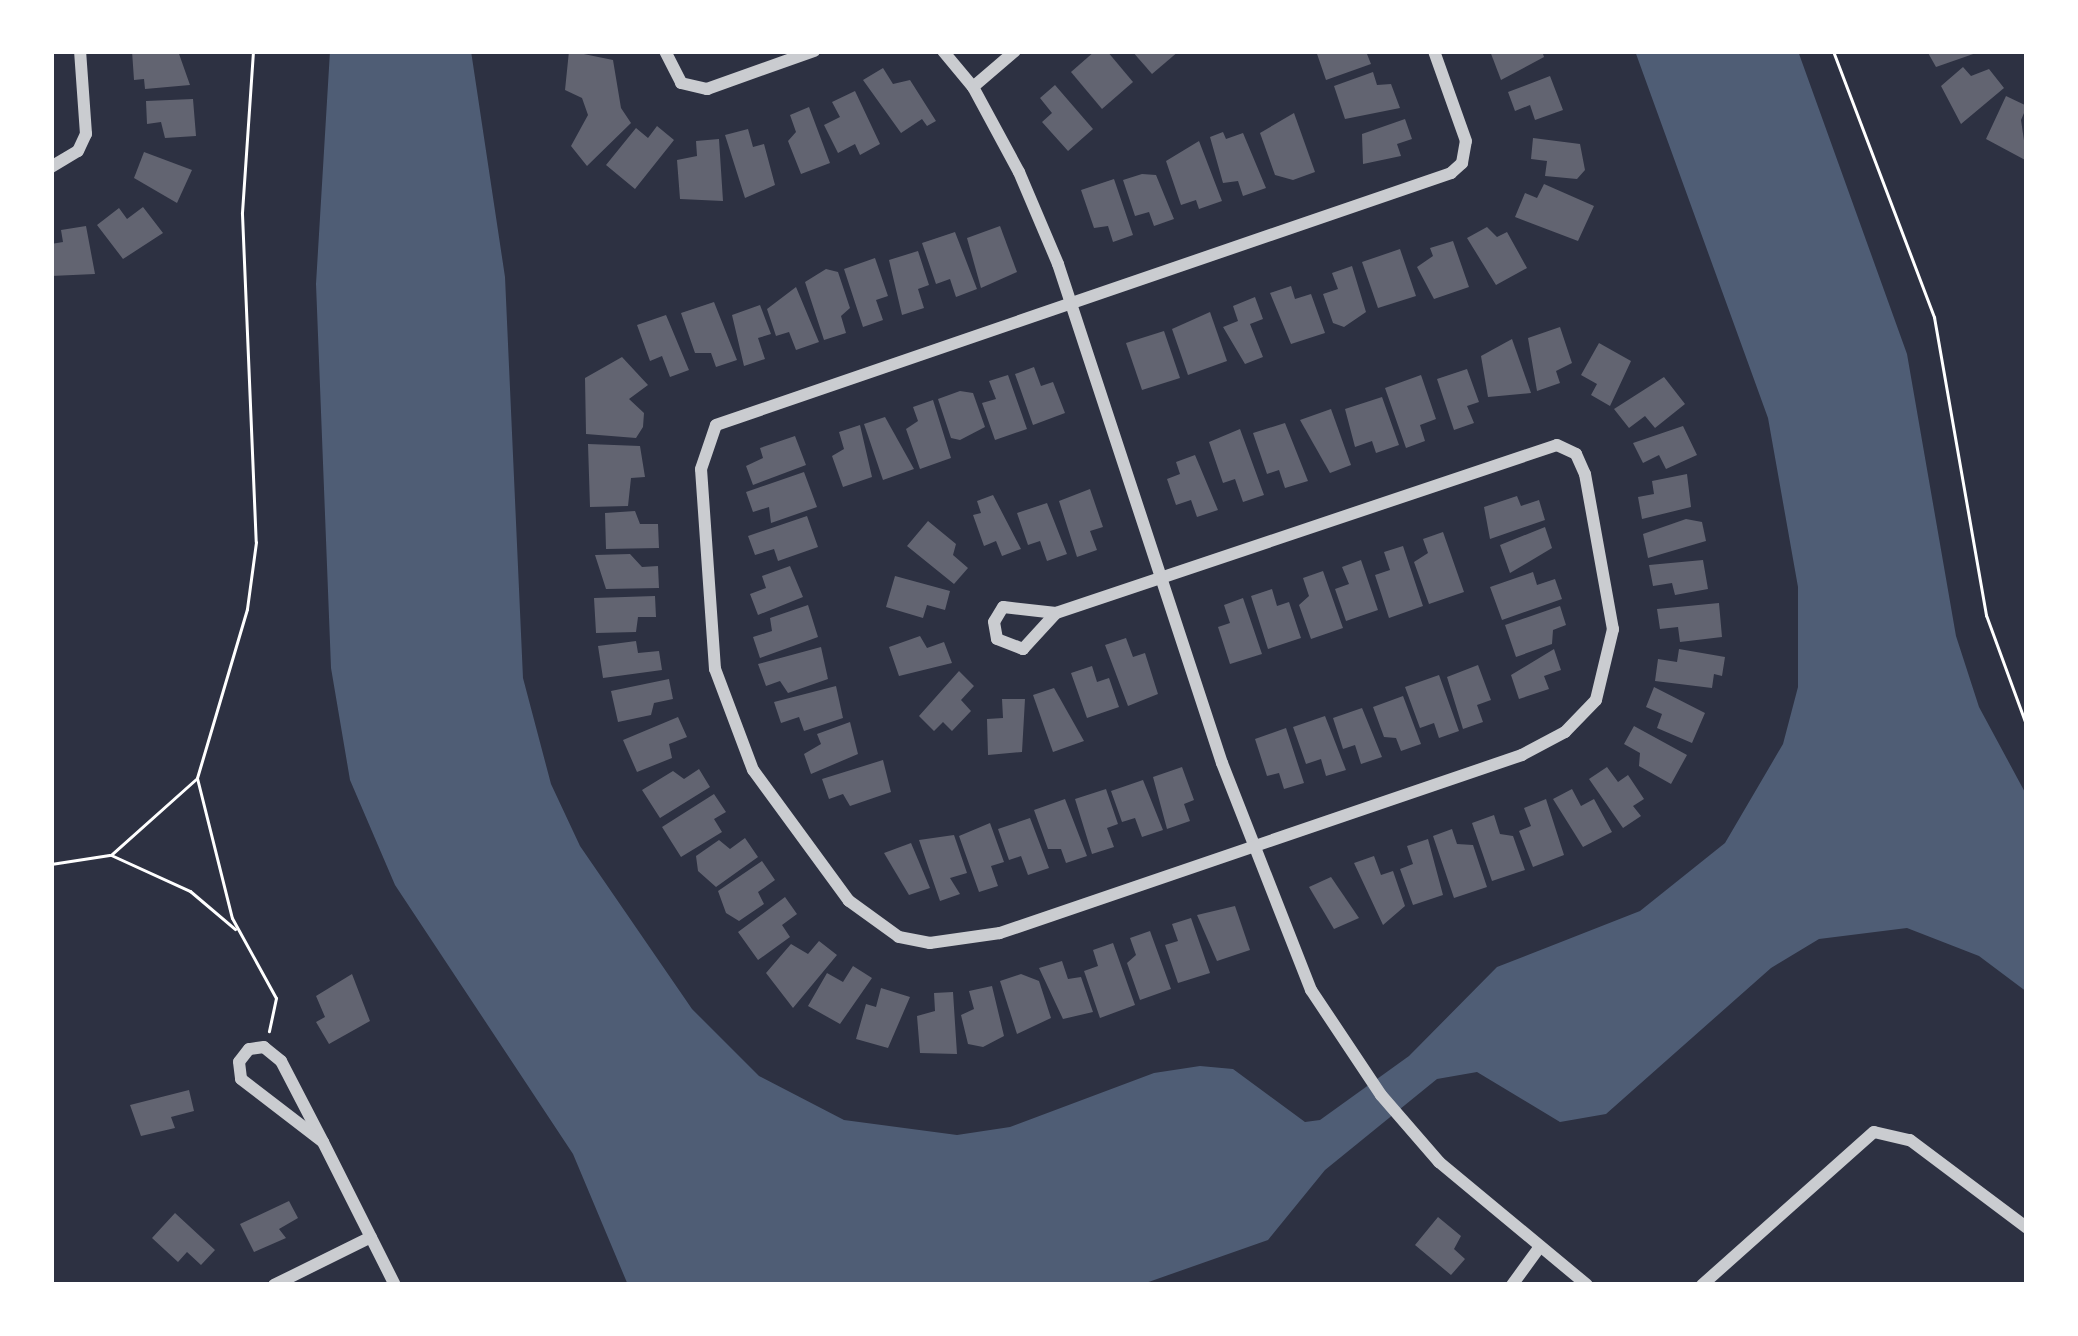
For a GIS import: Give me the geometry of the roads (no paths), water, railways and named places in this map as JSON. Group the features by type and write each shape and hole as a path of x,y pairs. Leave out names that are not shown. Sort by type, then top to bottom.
{"street":[{"path":"51,166 78,151 86,134 80,51"},
{"path":"665,51 681,83 707,89 814,51"},
{"path":"943,51 974,87 1019,172 1071,302 1294,958 1346,1047 1419,1140 1587,1285"},
{"path":"974,87 1015,51"},
{"path":"1055,613 1022,649 998,639 994,622 1003,608 1055,613 1537,446 1576,454 1586,474 1613,629 1596,700 1565,732 1522,755 1000,934 946,943 898,937 849,901 753,770 727,711 709,633 706,437 757,409 1451,173 1462,163 1466,141 1434,51"},
{"path":"323,1142 241,1079 243,1055 264,1048 280,1061 323,1142 394,1285"},
{"path":"1702,1285 1874,1132 1910,1140 2027,1228"},
{"path":"274,1285 370,1237"},
{"path":"1512,1285 1539,1248"}],"water":[{"path":"330,51 471,51 505,277 523,678 551,784 580,846 692,1009 759,1076 844,1120 957,1135 1010,1127 1154,1073 1200,1066 1233,1069 1305,1122 1320,1120 1409,1056 1497,967 1640,911 1725,843 1783,744 1798,687 1798,587 1768,418 1635,51 1798,51 1907,354 1956,636 1979,707 2027,796 2027,992 1979,956 1907,928 1819,939 1771,968 1606,1114 1560,1122 1477,1072 1437,1079 1325,1170 1268,1240 1140,1285 628,1285 573,1154 395,885 350,780 331,668 316,284"}]}
